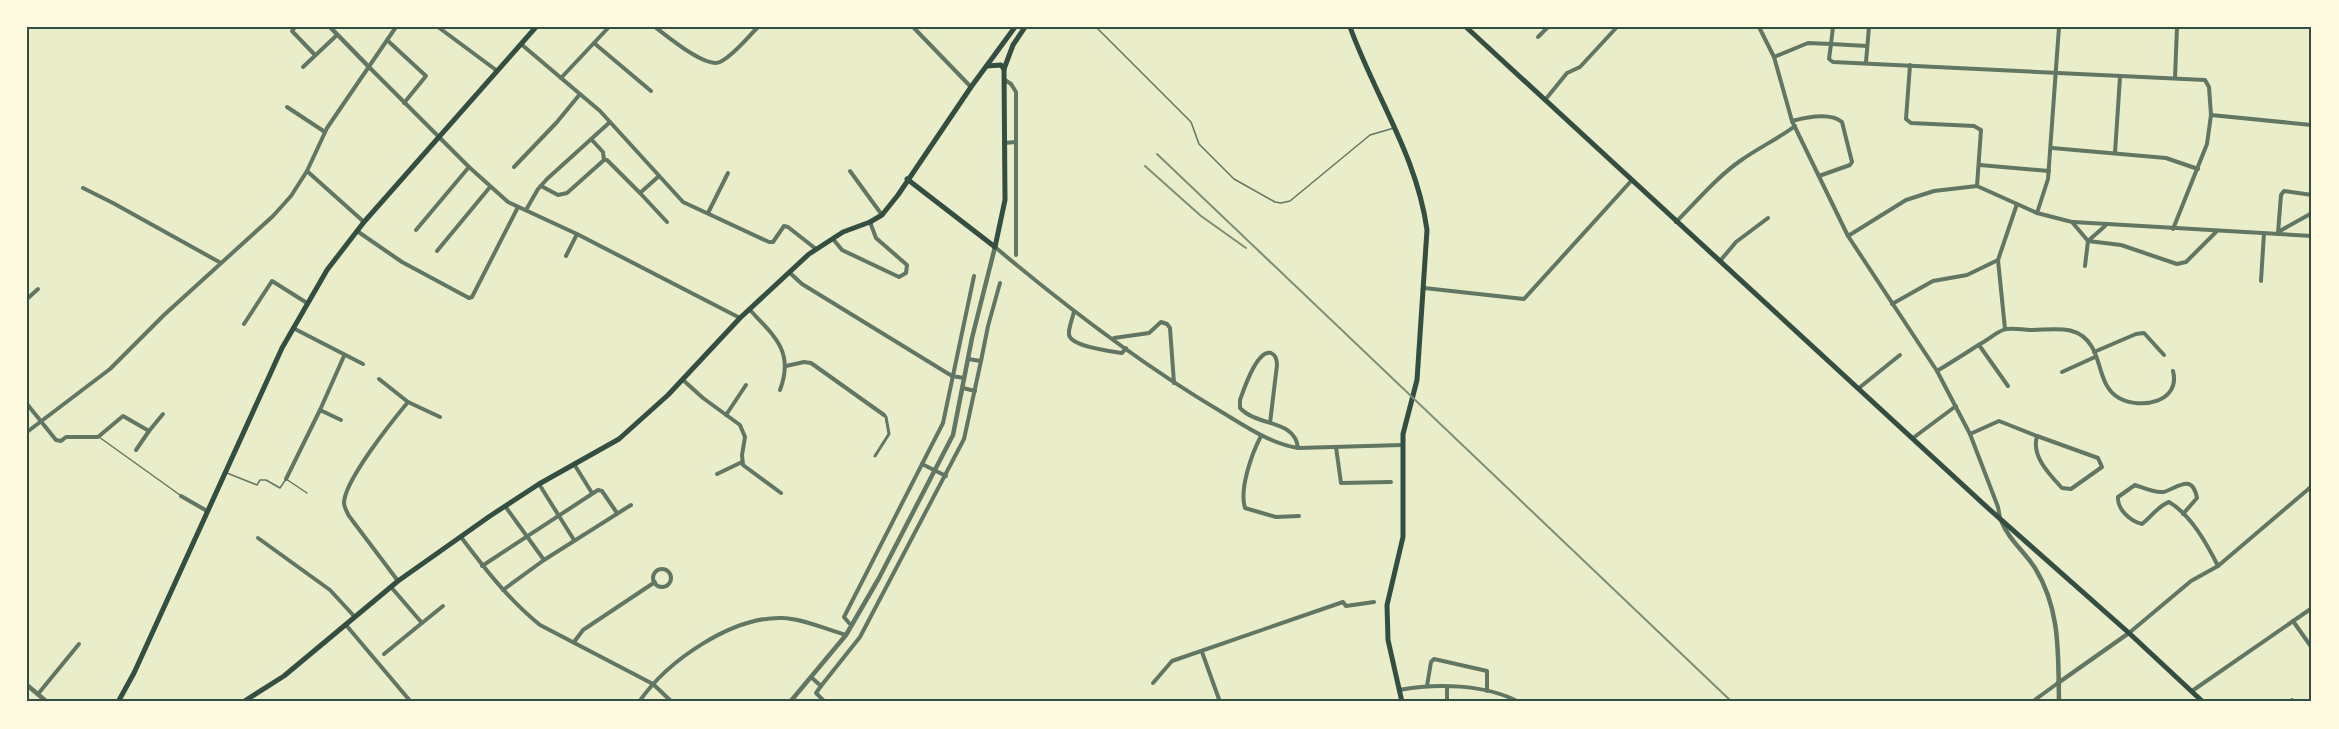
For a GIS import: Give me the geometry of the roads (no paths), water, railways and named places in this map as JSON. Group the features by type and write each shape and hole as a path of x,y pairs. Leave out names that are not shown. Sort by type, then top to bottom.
{"main road":[{"path":"243,702 292,670 391,587 505,506 619,439 683,380 740,318 816,249 832,238 882,215 970,87 1015,27"},
{"path":"908,180 995,247 1005,200 1004,69 1013,45 1025,27"},
{"path":"1466,27 1989,509 2203,702"},
{"path":"118,702 134,673 225,472 292,328 306,303 327,270 364,222 535,28"},
{"path":"1352,28 1414,171 1427,230 1417,380 1402,445 1403,530 1387,605 1388,640 1402,702"},
{"path":"987,66 1000,65 1004,69"}],"street":[{"path":"295,27 292,30 315,55"},
{"path":"330,27 469,167 508,202 577,234 740,318"},
{"path":"27,432 110,369 164,315 273,216 291,196 307,171 325,132 396,27"},
{"path":"438,27 496,70"},
{"path":"561,78 609,27"},
{"path":"655,27 693,54 714,63 728,56 758,27"},
{"path":"913,27 970,87"},
{"path":"1538,37 1548,27"},
{"path":"1545,100 1567,73 1580,67 1617,27"},
{"path":"1760,27 1774,57 1794,123 1848,236 1937,371 1970,434 2005,531 2026,555 2045,586 2052,604 2059,646 2059,702"},
{"path":"1833,27 1829,59 1833,62 2205,80 2211,115 2207,144 2173,229"},
{"path":"1866,62 1869,27"},
{"path":"2037,213 2049,171 2052,148 2059,27"},
{"path":"2175,78 2176,27"},
{"path":"303,67 337,35"},
{"path":"387,40 426,76 404,103"},
{"path":"594,43 651,91"},
{"path":"1774,57 1808,43 1867,46"},
{"path":"521,44 610,122 683,202 769,242 773,242 784,226 788,227 816,249"},
{"path":"1910,65 1906,119 1911,123 1978,127 1981,130 1977,186"},
{"path":"2115,153 2120,77"},
{"path":"1004,80 1011,84 1016,92 1016,255"},
{"path":"514,166 557,122 580,94"},
{"path":"287,106 325,132"},
{"path":"2211,115 2312,125"},
{"path":"1676,222 1740,160 1780,137 1794,123 1809,117 1836,118 1842,122 1852,162 1850,165 1819,176"},
{"path":"526,210 540,186 610,122"},
{"path":"591,139 603,152 604,160"},
{"path":"1004,143 1016,142"},
{"path":"2052,148 2166,158 2198,169"},
{"path":"540,186 558,195 567,193 604,160"},
{"path":"604,160 607,160 666,222"},
{"path":"1980,165 2049,171"},
{"path":"416,230 469,167"},
{"path":"307,171 364,222"},
{"path":"850,171 882,215"},
{"path":"708,213 728,173"},
{"path":"640,193 659,176"},
{"path":"1424,288 1524,299 1632,180"},
{"path":"1848,236 1906,200 1934,190 1977,186 2037,213 2072,222 2312,236"},
{"path":"437,251 490,187"},
{"path":"83,188 221,263"},
{"path":"2278,233 2281,195 2284,191 2312,195"},
{"path":"2005,329 1998,260 2017,204"},
{"path":"357,231 402,262 469,298 472,297 518,207"},
{"path":"2278,233 2312,213"},
{"path":"1720,261 1736,242 1768,218"},
{"path":"832,238 842,250 890,273 899,277 906,273 907,265 876,238 870,222"},
{"path":"2072,222 2088,241 2121,245 2177,264 2186,262 2216,232"},
{"path":"2085,266 2088,241 2105,225"},
{"path":"2261,281 2264,233"},
{"path":"566,256 577,234"},
{"path":"790,702 846,635 879,578 953,435 968,359 995,247 1074,311 1174,383 1261,436 1285,446 1298,448 1402,445"},
{"path":"1892,304 1933,281 1967,275 1998,260"},
{"path":"790,273 811,290 952,376 964,378"},
{"path":"849,623 844,617 943,423 974,276"},
{"path":"244,324 272,281 306,303"},
{"path":"825,702 816,693 860,637 964,439 988,326 1000,283"},
{"path":"27,299 38,289"},
{"path":"750,309 770,330 779,344 787,373 780,390"},
{"path":"1074,311 1069,336 1073,341 1122,353 1126,348"},
{"path":"1113,338 1149,333 1161,322 1167,324 1170,328 1174,383"},
{"path":"1937,371 2005,329 2032,330 2056,327 2076,331 2092,346 2108,388 2114,394 2133,403 2155,402 2163,398 2173,387 2175,379 2173,371"},
{"path":"292,328 363,364"},
{"path":"2062,372 2136,334 2144,333 2164,355"},
{"path":"1979,345 2008,386"},
{"path":"1270,423 1277,358 1268,353 1258,358 1240,400 1240,408 1256,420 1288,429 1294,435 1298,448"},
{"path":"1859,388 1900,355"},
{"path":"286,480 344,356"},
{"path":"968,359 981,361"},
{"path":"786,366 804,362 812,363 886,417 889,434 875,456"},
{"path":"379,379 408,402 441,417"},
{"path":"683,380 740,425 744,434 742,462 745,468 781,493"},
{"path":"726,415 746,385"},
{"path":"963,388 975,391"},
{"path":"399,581 349,516 344,505 346,493 378,438 408,402"},
{"path":"27,404 39,422 56,440 61,441 66,437 98,436 123,416 149,431"},
{"path":"1913,438 1956,405"},
{"path":"320,410 341,420"},
{"path":"136,450 163,414"},
{"path":"1970,434 1999,421 2098,458 2102,467 2071,489 2061,488 2040,460 2034,445 2037,436"},
{"path":"1261,436 1253,450 1242,499 1245,508 1276,517 1299,516"},
{"path":"1336,447 1338,477 1341,483 1391,482"},
{"path":"717,474 742,462"},
{"path":"574,464 592,493"},
{"path":"922,464 946,476"},
{"path":"2183,514 2197,498 2195,491 2184,483 2167,492 2157,492 2135,485 2118,497 2120,508 2137,523 2142,524 2162,504 2169,502 2183,514 2209,547 2218,566"},
{"path":"539,484 574,540"},
{"path":"2032,702 2129,633 2191,581 2218,566 2312,486"},
{"path":"482,566 598,490 602,492 617,513"},
{"path":"181,496 207,511"},
{"path":"504,590 544,560 631,505"},
{"path":"505,506 544,560"},
{"path":"461,537 482,566 525,613 540,625 653,684 672,702"},
{"path":"258,538 330,590 354,616"},
{"path":"663,569 670,573 671,579 667,585 662,586 655,582 654,574 658,570 663,569"},
{"path":"574,642 583,630 655,582"},
{"path":"391,587 422,623"},
{"path":"1153,683 1172,661 1343,603 1346,606 1374,602"},
{"path":"384,654 443,606"},
{"path":"2191,692 2312,608"},
{"path":"639,702 653,684 683,656 704,642 760,621 773,618 796,620 846,635"},
{"path":"2293,621 2312,648"},
{"path":"346,625 411,702"},
{"path":"38,694 79,644"},
{"path":"1202,652 1220,702"},
{"path":"1427,686 1431,662 1434,659 1487,671 1487,691"},
{"path":"812,678 821,686"},
{"path":"27,686 47,702"},
{"path":"1399,690 1427,686 1447,687 1487,691 1519,702"},
{"path":"1447,687 1447,702"}],"lane":[{"path":"1096,27 1191,122 1199,144 1234,179 1275,202 1286,202 1370,135 1394,128"},
{"path":"98,436 181,496"},
{"path":"225,472 257,485 260,480 266,480 280,488 286,480 307,493"}],"railway":[{"path":"1157,154 1732,702"},
{"path":"1145,166 1201,216 1246,248"}]}
